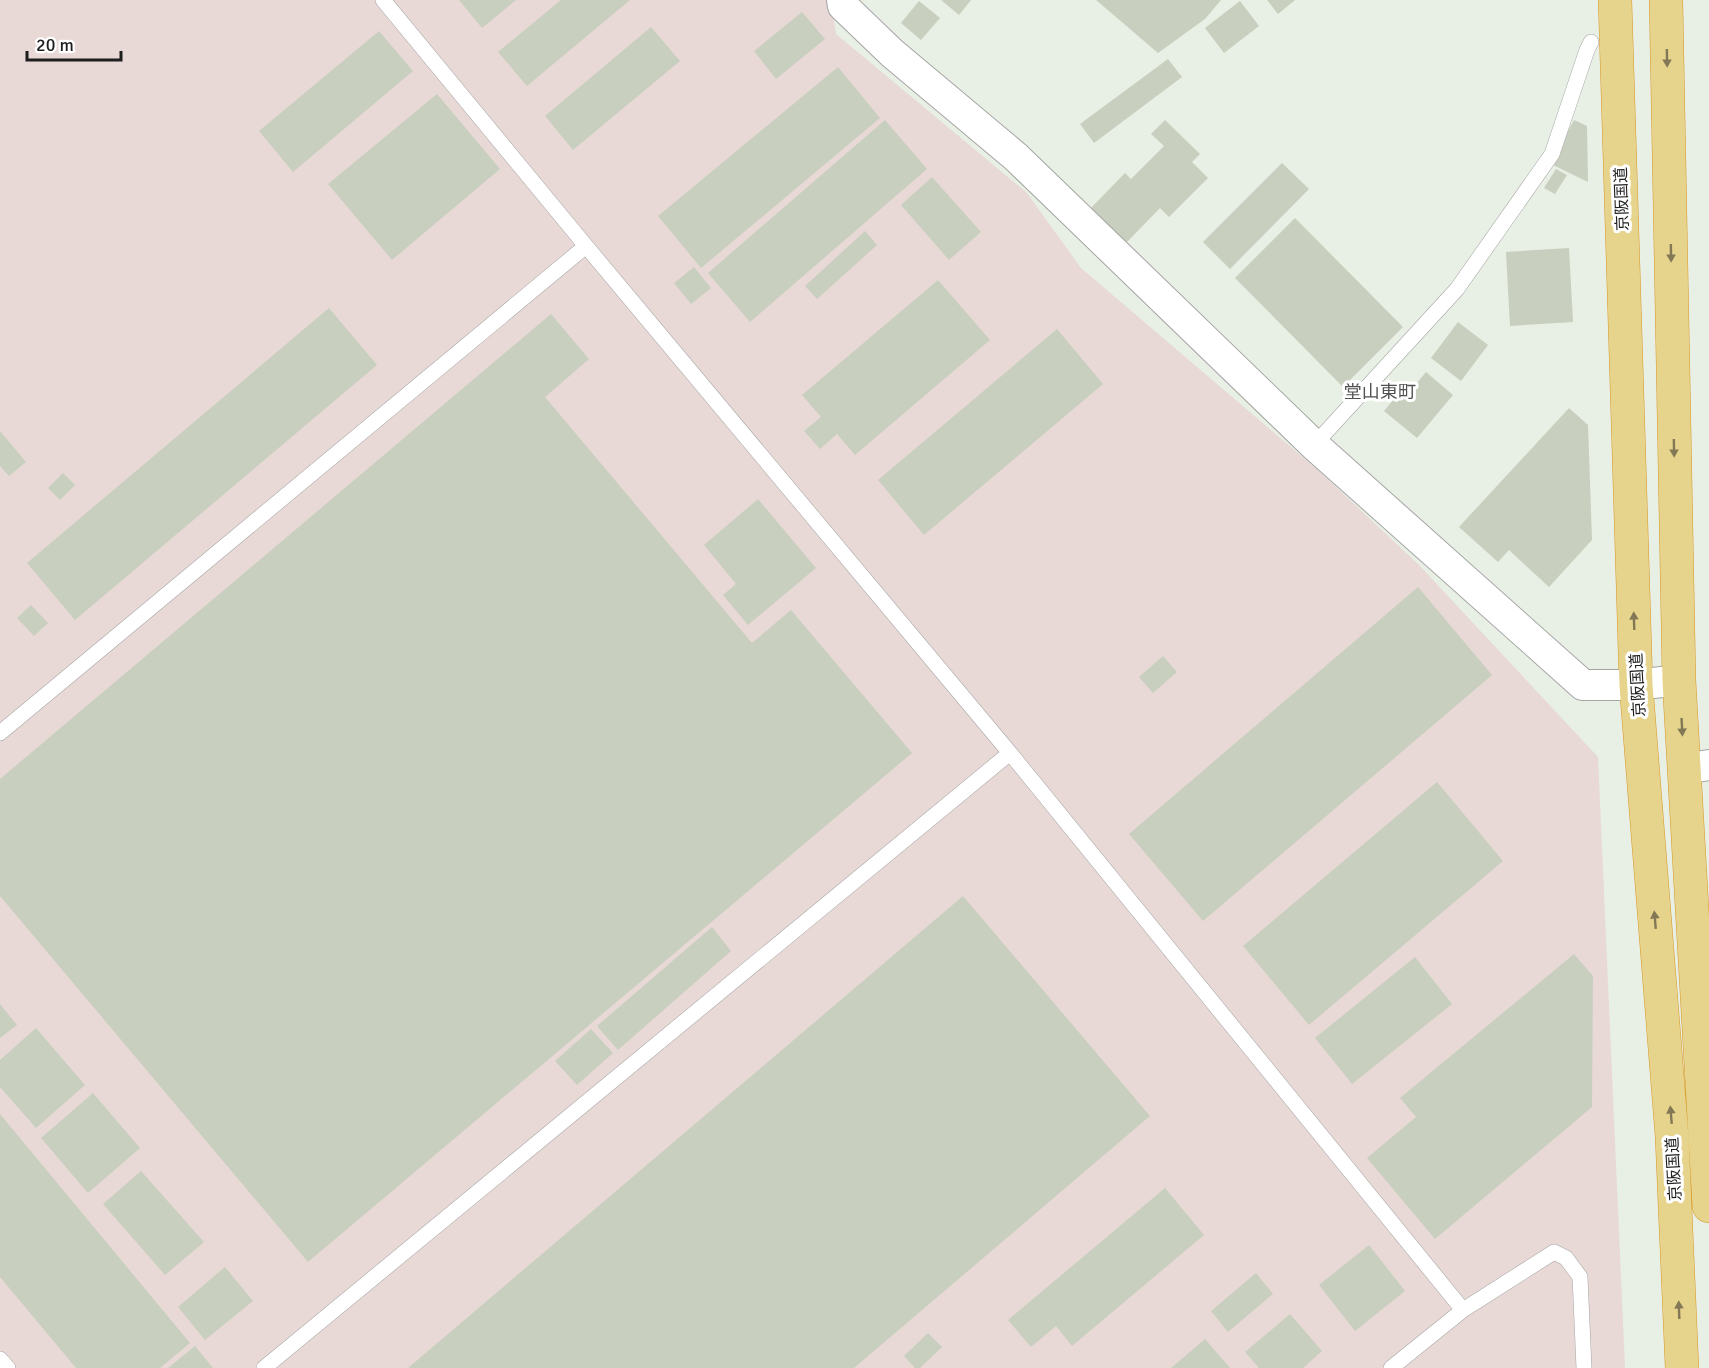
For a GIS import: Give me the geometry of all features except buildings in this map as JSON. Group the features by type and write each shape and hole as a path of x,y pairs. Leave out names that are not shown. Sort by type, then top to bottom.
{"highway":[{"name":"京阪国道","path":"1615,0 1636,685 1672,1137 1682,1368"},
{"name":"京阪国道","path":"1666,0 1679,680 1697,767 1709,1206"}],"street":[{"path":"842,0 843,6 892,53 1016,157 1314,445 1583,685 1636,685 1679,680"}],"lane":[{"path":"383,0 1011,753 1463,1310"},
{"path":"1314,445 1457,289 1552,153 1591,42"},
{"path":"0,733 586,246"},
{"path":"264,1368 1011,753"},
{"path":"1391,1368 1463,1310 1554,1252 1566,1258 1580,1277 1584,1368"},
{"path":"0,1359 8,1368"}],"shaded area":[{"path":"0,0 831,0 836,34 1027,193 1081,268 1319,471 1419,565 1598,757 1625,1368 0,1368"}],"district":[{"name":"堂山東町","path":"1380,392"}]}
